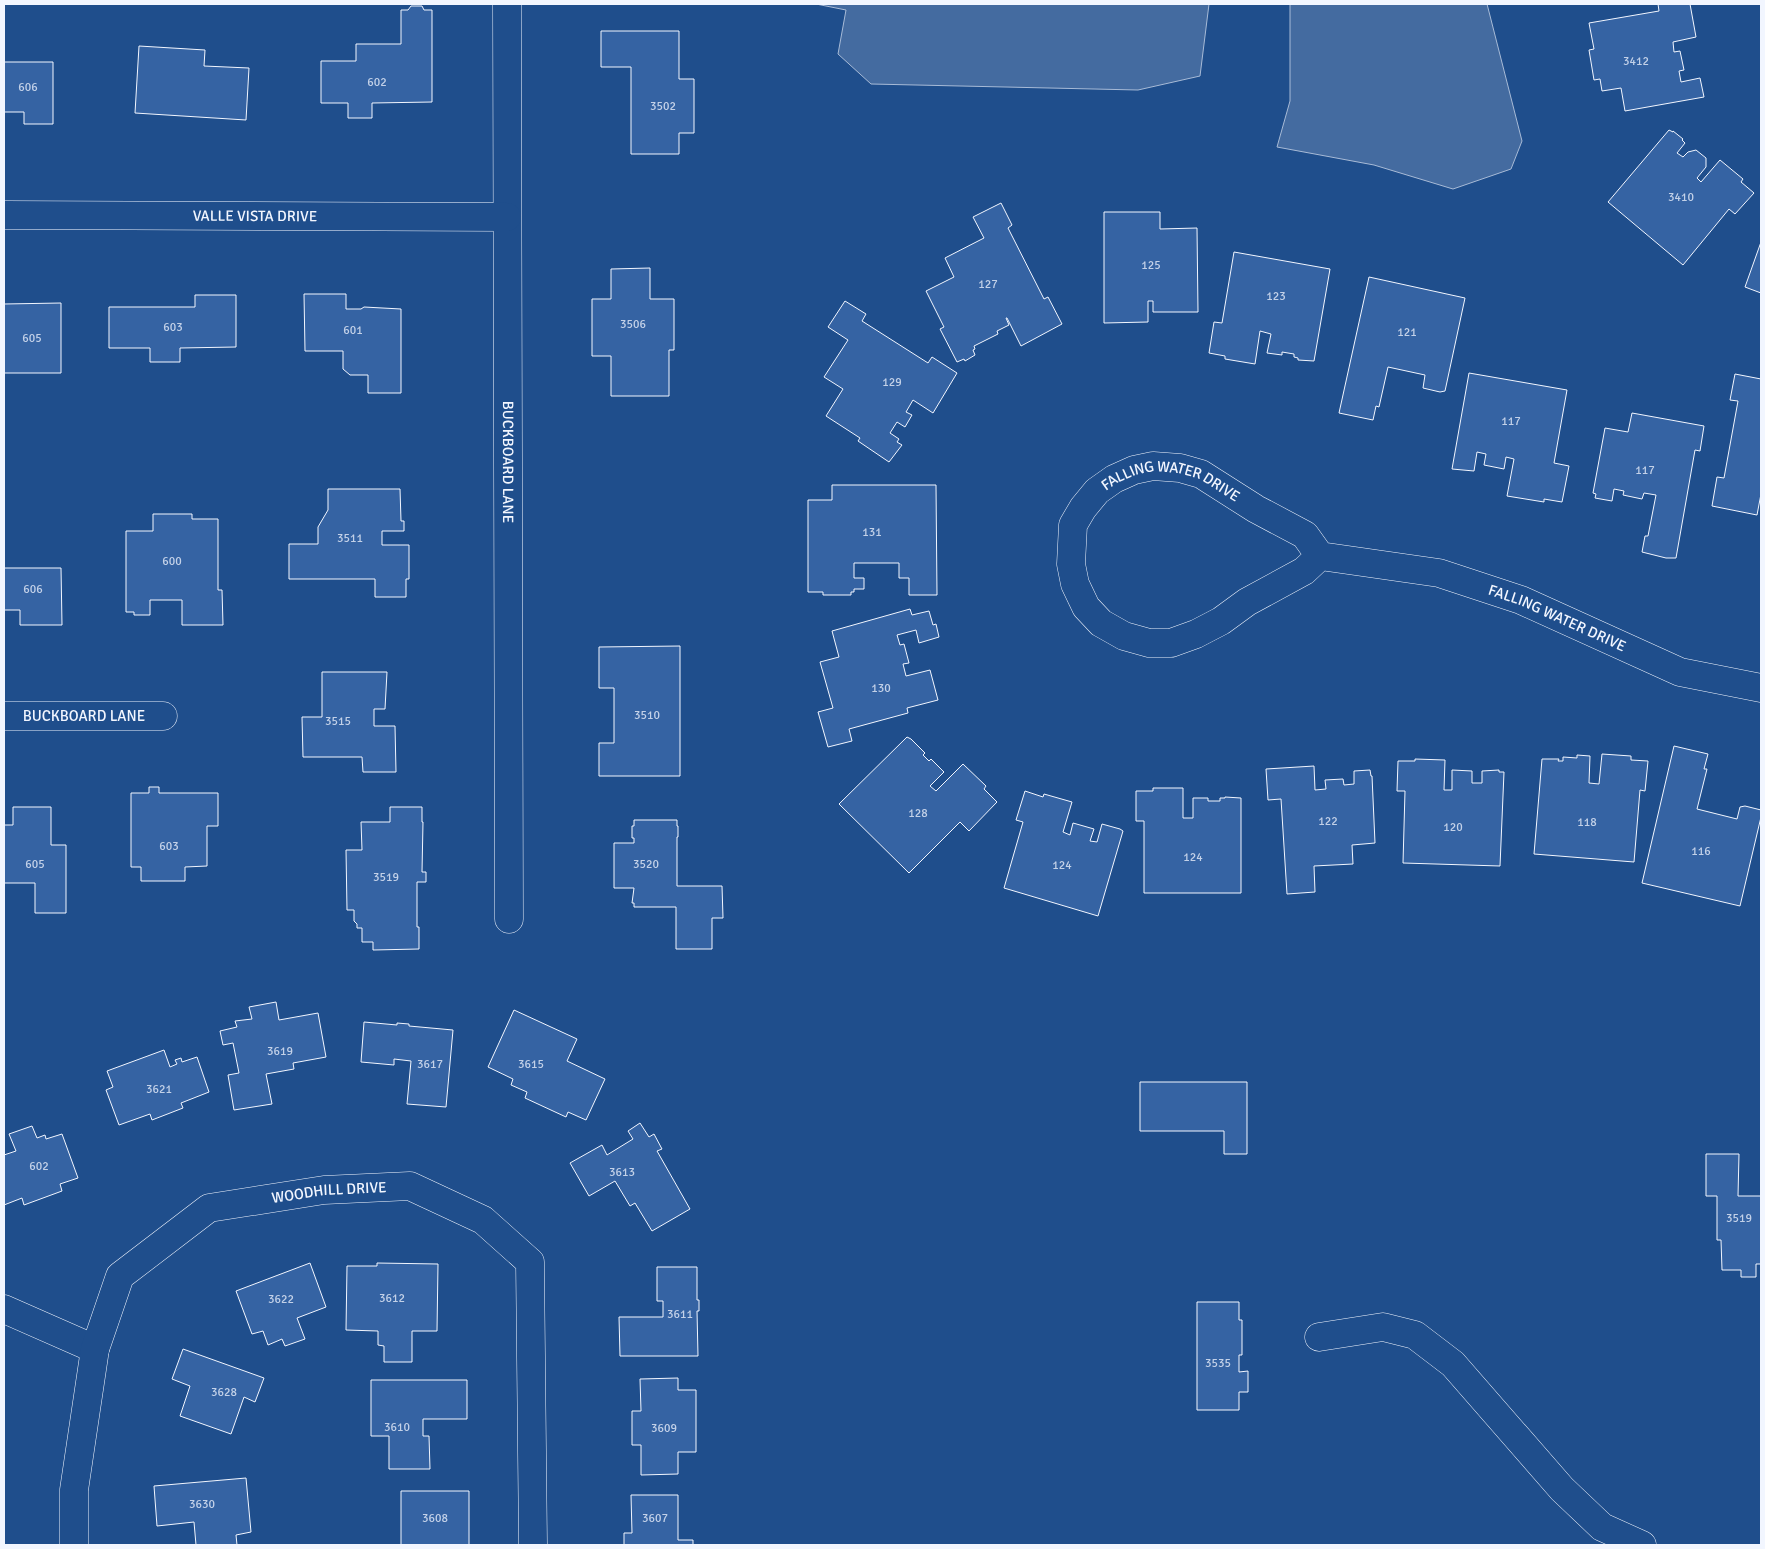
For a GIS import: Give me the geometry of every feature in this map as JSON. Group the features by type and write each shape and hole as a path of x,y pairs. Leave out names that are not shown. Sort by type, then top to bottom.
{"street":[{"name":"BUCKBOARD LANE","path":"507,4 509,919"},
{"name":"VALLE VISTA DRIVE","path":"4,215 507,217"},
{"name":"FALLING WATER DRIVE","path":"1320,556 1304,571 1247,602 1221,621 1196,634 1171,643 1149,643 1124,636 1101,623 1086,607 1075,584 1071,564 1073,525 1083,508 1097,491 1114,479 1134,470 1153,466 1180,468 1201,474 1256,509 1305,535 1320,556 1440,573 1521,600 1680,672 1761,688"},
{"name":"BUCKBOARD LANE","path":"4,716 163,716"},
{"name":"WOODHILL DRIVE","path":"74,1545 74,1490 95,1349 120,1276 209,1208 324,1190 410,1186 483,1220 530,1262 533,1545"},
{"path":"4,1309 95,1349"},
{"path":"1319,1337 1383,1327 1415,1335 1453,1364 1562,1489 1602,1527 1642,1545"}],"water":[{"path":"816,4 1209,4 1200,76 1138,90 871,84 838,54 846,10"},
{"path":"1290,4 1487,4 1522,141 1511,169 1453,189 1374,165 1277,147 1290,101"}],"building":[{"path":"1658,4 1690,4 1696,37 1673,42 1674,52 1680,51 1684,70 1679,71 1681,82 1700,78 1704,97 1625,111 1621,88 1602,91 1600,79 1594,80 1589,50 1594,49 1589,23 1659,11"},
{"path":"411,6 422,6 424,10 432,10 432,102 372,103 372,118 348,118 348,103 321,103 321,61 356,61 356,44 401,44 401,10 408,10"},
{"path":"601,31 679,31 679,79 694,79 694,133 679,133 679,154 631,154 631,67 601,67"},
{"path":"139,46 205,50 204,66 249,68 246,120 135,113"},
{"path":"4,62 53,62 53,124 24,124 24,112 4,112"},
{"path":"1669,130 1683,139 1685,143 1677,153 1683,157 1688,152 1696,150 1706,158 1706,167 1697,178 1701,182 1720,160 1743,179 1741,182 1754,193 1735,214 1729,209 1683,265 1608,202"},
{"path":"1001,203 1012,225 1008,228 1044,299 1048,297 1062,324 1021,346 1006,318 1009,325 997,331 998,334 974,346 975,355 965,361 964,359 957,362 940,329 944,327 926,291 954,277 945,258 984,238 973,217"},
{"path":"1104,212 1160,212 1160,229 1197,228 1198,312 1153,312 1153,301 1148,301 1148,322 1104,323"},
{"path":"1761,242 1761,293 1745,287"},
{"path":"1234,252 1330,269 1314,361 1298,360 1298,358 1294,357 1294,354 1282,352 1282,355 1267,353 1271,334 1260,331 1255,364 1225,359 1225,356 1209,353 1214,322 1222,323"},
{"path":"650,268 650,299 674,299 674,350 669,350 669,396 611,396 611,356 592,356 592,299 611,299 611,269"},
{"path":"1369,277 1465,298 1445,391 1440,392 1423,388 1425,375 1388,367 1379,407 1376,406 1373,420 1339,413"},
{"path":"304,294 346,294 346,309 361,309 364,307 401,309 401,393 368,393 368,375 350,375 343,369 343,351 305,351"},
{"path":"195,295 236,295 236,347 180,348 180,362 150,362 150,348 109,348 109,307 195,307"},
{"path":"845,301 866,314 862,321 928,363 932,357 957,373 933,413 913,400 906,412 912,415 905,427 897,422 890,433 899,439 897,442 902,445 889,462 858,441 860,438 826,416 843,389 824,377 848,340 828,327"},
{"path":"61,303 61,373 4,373 4,304"},
{"path":"1469,373 1567,390 1554,463 1569,466 1562,502 1544,499 1544,502 1507,496 1514,459 1506,457 1504,469 1484,465 1486,454 1477,452 1474,471 1452,469"},
{"path":"1735,374 1761,379 1761,494 1757,515 1712,506 1717,477 1724,478 1738,401 1730,400"},
{"path":"1632,413 1704,426 1700,451 1695,450 1676,558 1666,558 1642,552 1645,536 1648,536 1656,495 1644,493 1642,499 1623,495 1624,491 1614,489 1612,501 1595,498 1596,494 1593,493 1605,428 1628,432"},
{"path":"832,485 936,485 937,595 909,595 909,578 899,578 899,563 854,563 854,578 864,578 864,589 854,589 851,595 823,595 823,592 808,592 808,500 832,500"},
{"path":"328,489 400,489 401,521 404,521 404,531 382,531 382,545 409,545 409,579 406,579 406,597 375,597 375,579 289,579 289,544 318,544 318,527 328,510"},
{"path":"153,514 192,514 192,519 218,519 218,590 222,590 223,625 182,625 182,600 150,600 150,615 134,615 134,612 126,612 126,531 153,531"},
{"path":"4,568 61,568 62,625 20,625 20,610 4,610"},
{"path":"910,609 912,615 929,611 933,625 936,624 939,637 919,643 916,630 897,635 900,645 904,644 909,663 903,664 906,676 930,670 938,700 907,708 908,713 849,729 852,741 828,747 818,712 833,708 820,662 839,657 832,631"},
{"path":"680,646 680,776 599,776 599,743 614,743 614,688 599,688 599,647"},
{"path":"322,672 387,672 385,709 374,709 374,726 395,726 396,772 363,772 362,757 303,757 302,717 322,717"},
{"path":"907,737 925,753 923,755 929,761 931,759 944,772 930,786 936,791 963,764 986,786 984,789 997,802 969,831 960,822 909,873 839,804"},
{"path":"1674,746 1708,754 1704,769 1707,769 1697,809 1737,819 1740,807 1745,806 1761,810 1740,906 1642,883"},
{"path":"1602,754 1631,756 1631,760 1648,761 1645,791 1640,790 1634,862 1534,854 1542,759 1559,759 1558,761 1563,761 1563,757 1577,758 1577,755 1590,756 1589,783 1599,784"},
{"path":"1415,759 1445,760 1444,790 1452,790 1452,770 1472,771 1472,783 1482,783 1482,771 1499,770 1499,772 1504,772 1500,866 1403,863 1405,791 1397,791 1398,761 1415,761"},
{"path":"1314,766 1315,790 1326,789 1325,780 1343,779 1344,785 1354,784 1354,771 1370,770 1372,776 1375,843 1352,845 1353,864 1314,866 1315,892 1287,894 1281,799 1268,800 1266,769"},
{"path":"149,787 159,787 159,793 218,793 218,826 207,826 207,866 185,867 185,881 141,881 141,867 131,867 131,793 149,793"},
{"path":"1153,788 1183,788 1183,818 1193,818 1193,798 1208,798 1208,801 1220,801 1220,798 1225,797 1241,798 1241,893 1144,893 1144,821 1136,821 1136,791 1153,791"},
{"path":"1025,791 1043,797 1044,794 1072,802 1063,832 1070,835 1073,823 1094,829 1090,841 1097,842 1102,824 1123,831 1098,916 1004,888 1023,822 1016,820"},
{"path":"13,807 51,807 51,845 66,845 66,913 35,913 35,883 4,883 4,825 13,825"},
{"path":"390,807 422,807 422,872 426,872 426,882 417,882 419,949 373,950 373,942 362,942 362,928 357,928 357,924 354,921 354,910 347,910 346,850 362,850 361,822 390,822"},
{"path":"634,820 677,820 677,886 722,886 723,918 712,918 712,949 676,949 676,907 634,907 634,903 632,903 634,888 614,888 614,843 634,843 632,826 634,826"},
{"path":"276,1002 279,1020 318,1013 326,1057 293,1063 294,1069 266,1074 272,1104 234,1110 228,1075 239,1073 233,1043 223,1045 220,1031 237,1027 235,1021 252,1019 249,1007"},
{"path":"514,1010 577,1039 567,1061 605,1079 586,1120 568,1112 566,1117 525,1098 527,1092 511,1085 513,1079 488,1067"},
{"path":"364,1022 397,1025 397,1023 409,1024 409,1026 453,1030 446,1107 407,1104 411,1061 394,1059 394,1065 361,1062"},
{"path":"164,1050 170,1067 177,1064 175,1060 181,1058 182,1062 197,1057 209,1092 181,1103 183,1108 152,1120 150,1114 119,1125 106,1090 113,1087 107,1071"},
{"path":"1140,1082 1247,1082 1247,1154 1224,1154 1224,1131 1140,1131"},
{"path":"640,1123 649,1137 654,1134 662,1149 657,1151 690,1209 652,1231 635,1203 630,1206 615,1181 589,1196 570,1163 602,1145 607,1155 633,1139 628,1131"},
{"path":"32,1126 37,1138 45,1135 46,1139 62,1134 78,1178 60,1184 62,1191 24,1205 22,1198 4,1205 4,1155 16,1151 9,1134"},
{"path":"1706,1154 1739,1154 1738,1196 1761,1196 1761,1264 1756,1264 1756,1277 1741,1277 1741,1270 1722,1270 1721,1240 1717,1240 1717,1196 1706,1196"},
{"path":"310,1263 326,1307 297,1318 305,1339 285,1346 282,1339 268,1345 263,1331 252,1334 236,1291"},
{"path":"377,1263 438,1264 437,1331 412,1331 412,1362 384,1362 384,1346 378,1345 378,1331 346,1330 347,1266 377,1266"},
{"path":"657,1267 697,1267 697,1300 699,1300 699,1311 697,1311 698,1356 620,1356 619,1317 663,1317 663,1301 657,1301"},
{"path":"1197,1302 1239,1302 1239,1320 1242,1320 1242,1355 1239,1355 1239,1372 1248,1371 1248,1392 1239,1392 1239,1410 1197,1410"},
{"path":"183,1349 264,1378 255,1402 244,1397 231,1434 180,1416 190,1386 172,1379"},
{"path":"678,1378 678,1390 696,1390 696,1452 678,1452 678,1474 641,1475 641,1445 632,1445 632,1411 641,1411 640,1379"},
{"path":"371,1380 467,1380 467,1419 423,1419 423,1436 429,1436 430,1469 389,1469 389,1436 371,1436"},
{"path":"246,1478 251,1532 236,1535 237,1545 196,1545 194,1522 157,1526 154,1486"},
{"path":"401,1491 469,1491 469,1545 401,1545"},
{"path":"631,1495 678,1495 678,1540 693,1540 693,1545 624,1545 624,1533 632,1533"}]}
